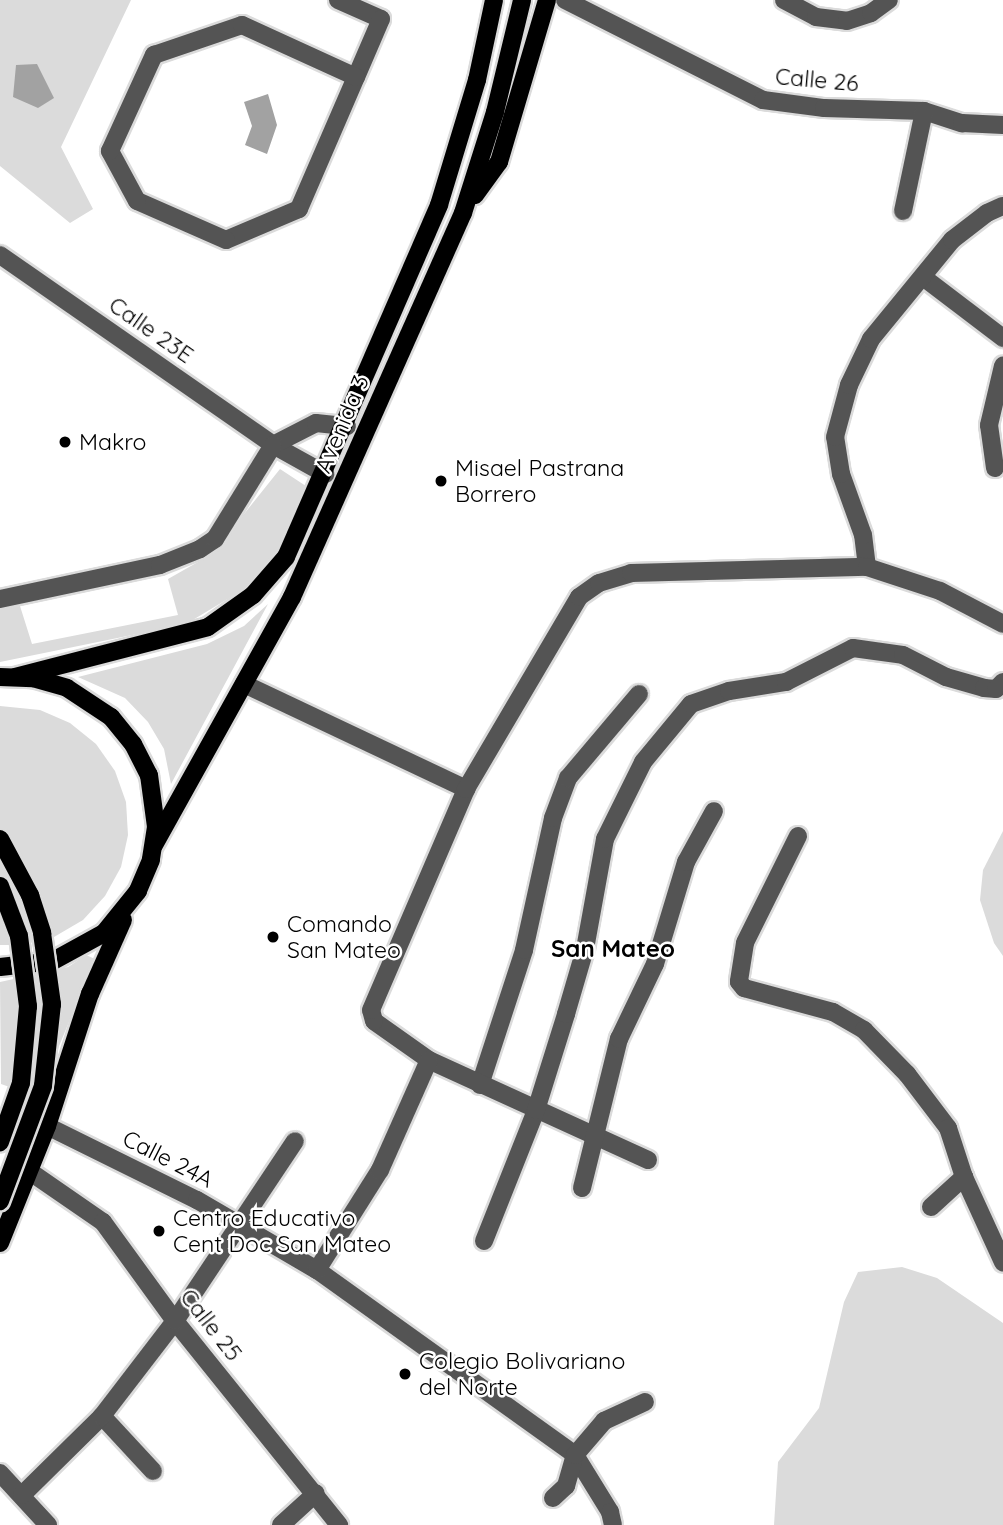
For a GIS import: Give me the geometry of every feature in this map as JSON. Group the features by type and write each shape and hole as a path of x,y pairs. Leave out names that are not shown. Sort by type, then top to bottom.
{"main road":[{"name":"Avenida 3","path":"8,677 194,633 230,615 268,580 286,557 347,426 447,182 494,0"},
{"name":"Avenida 3","path":"155,845 292,597 463,212 505,77 522,0"},
{"path":"463,212 499,162 547,0"},
{"path":"0,1244 47,1126 90,994 146,876 155,845 156,810 149,775 123,730 75,692 8,677"},
{"path":"0,838 30,895 42,933 52,1004 43,1086 0,1201"},
{"path":"0,886 19,936 28,1006 21,1083 0,1142"},
{"path":"0,967 38,965 66,956 104,933 129,907"}],"street":[{"path":"338,0 381,19 356,77 299,209 226,240 137,201 110,151 154,55 242,25 356,77"},
{"name":"Calle 26","path":"565,0 764,100 824,108 924,111 962,123 1003,125"},
{"path":"784,0 816,17 847,21 871,13 889,0"},
{"path":"903,211 924,111"},
{"path":"867,566 863,535 841,474 835,438 849,386 871,339 952,240 987,213 1003,206"},
{"name":"Calle 23E","path":"0,256 274,445 325,474"},
{"path":"923,277 1003,338"},
{"path":"995,468 989,425 1003,366"},
{"path":"0,599 160,565 200,549 215,539 274,445 316,423 347,426"},
{"path":"648,1160 429,1060 374,1021 372,1010 467,789 579,597 599,583 631,573 867,566 960,600 1003,624"},
{"path":"484,1241 536,1110 585,949 605,839 643,762 691,704 729,691 786,682 853,648 903,655 946,677 984,688 996,689 1003,682"},
{"path":"244,684 467,789"},
{"path":"480,1085 524,950 553,818 568,778 639,694"},
{"path":"582,1188 591,1136 619,1039 655,964 686,862 714,811"},
{"path":"798,836 745,943 739,982 744,988 833,1012 864,1030 907,1074 948,1128 964,1177 996,1238 1003,1262"},
{"path":"317,1270 380,1170 429,1060"},
{"name":"Calle 24A","path":"47,1126 197,1200 317,1270 575,1455"},
{"path":"22,1495 102,1416 175,1321 295,1141"},
{"name":"Calle 25","path":"29,1171 103,1222 175,1321 340,1525"},
{"path":"931,1208 964,1177"},
{"path":"553,1498 566,1486 575,1455 604,1421 645,1402"},
{"path":"102,1416 153,1471"},
{"path":"575,1455 610,1512 613,1525"},
{"path":"0,1473 48,1525"},
{"path":"281,1525 316,1493"}],"shaded area":[{"path":"0,0 131,0 61,147 93,209 70,223 0,166"},
{"path":"37,64 54,98 38,108 13,97 16,65"},
{"path":"268,94 277,125 267,154 245,145 252,126 244,102"},
{"path":"280,469 315,492 292,539 251,585 186,624 0,662 0,609 20,606 32,644 178,615 168,579 212,554"},
{"path":"268,604 171,784 164,749 148,722 125,698 78,677 207,644 244,626"},
{"path":"0,706 40,710 70,723 96,744 115,771 126,802 128,835 121,867 105,896 83,920 54,937 22,945 0,945"},
{"path":"1003,831 1003,956 994,943 980,900 983,870"},
{"path":"86,955 95,959 38,1097 1,1084 0,982 68,967"},
{"path":"902,1267 937,1278 1003,1323 1003,1525 774,1525 778,1462 819,1408 844,1302 858,1272"}],"place":[{"name":"Makro","path":"65,442"},
{"name":"Misael Pastrana Borrero","path":"441,481"},
{"name":"Comando San Mateo","path":"273,937"},
{"name":"Centro Educativo Cent Doc San Mateo","path":"159,1231"},
{"name":"Colegio Bolivariano del Norte","path":"405,1374"}],"district":[{"name":"San Mateo","path":"613,949"}]}
